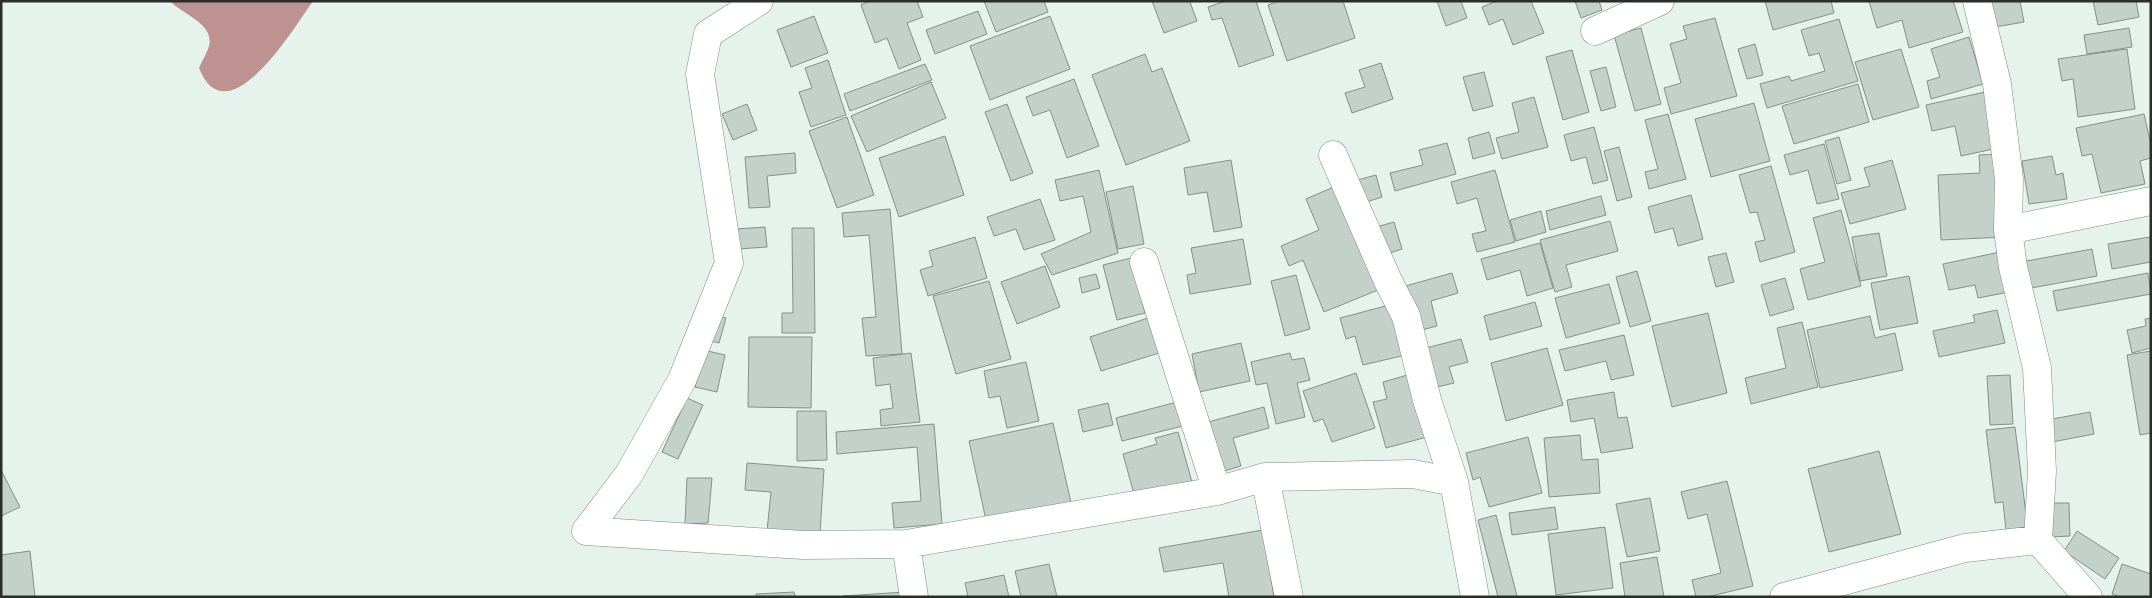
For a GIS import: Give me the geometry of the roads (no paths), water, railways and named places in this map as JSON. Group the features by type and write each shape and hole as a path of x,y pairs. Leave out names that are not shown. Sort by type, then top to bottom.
{"street":[{"path":"759,1 708,34 700,74 729,263 682,380 629,474 586,531 803,545 906,544 1217,491 1265,477 1413,474 1454,482"},
{"path":"1595,31 1660,1"},
{"path":"1977,1 1998,84 2009,179 2008,230 2013,267 2037,368 2042,471 2038,540 2088,597"},
{"path":"1333,155 1388,282 1406,316 1427,400 1454,482 1475,597"},
{"path":"2008,230 2151,201"},
{"path":"1144,262 1217,491"},
{"path":"1265,477 1289,597"},
{"path":"1784,597 1863,587 1965,548 2038,540"},
{"path":"906,544 914,597"}]}
